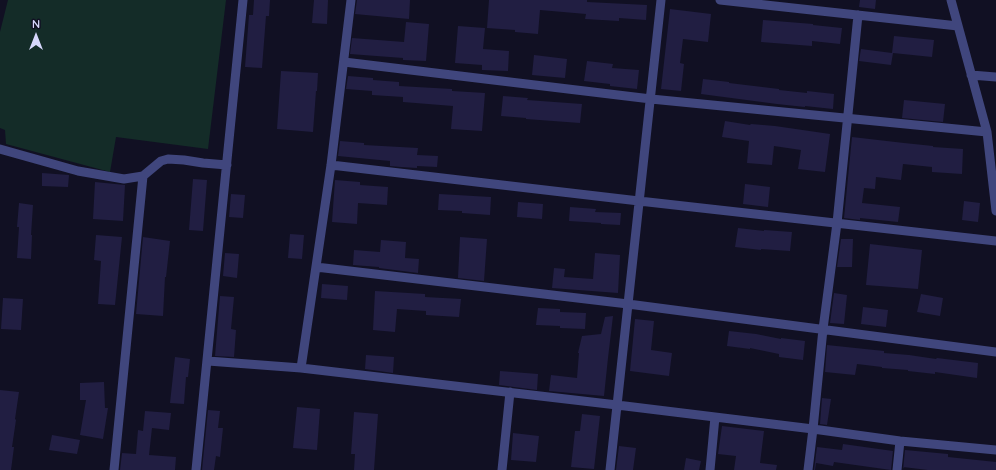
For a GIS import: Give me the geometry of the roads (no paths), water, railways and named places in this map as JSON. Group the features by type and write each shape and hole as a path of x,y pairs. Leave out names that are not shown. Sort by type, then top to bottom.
{"street":[{"path":"196,470 243,0"},
{"path":"301,368 331,165 351,0"},
{"path":"610,470 661,0"},
{"path":"720,0 958,26"},
{"path":"950,0 987,132 994,172 996,212"},
{"path":"808,470 814,429 823,330 837,223 858,15"},
{"path":"344,62 651,99 987,132"},
{"path":"971,75 996,77"},
{"path":"0,149 86,172 124,179 143,176 161,161 168,159 227,165"},
{"path":"331,165 996,241"},
{"path":"114,470 143,176"},
{"path":"316,267 628,304 996,352"},
{"path":"208,361 301,368 617,404 900,441 996,450"},
{"path":"502,470 510,392"},
{"path":"710,470 715,417"},
{"path":"897,470 900,441"}]}
